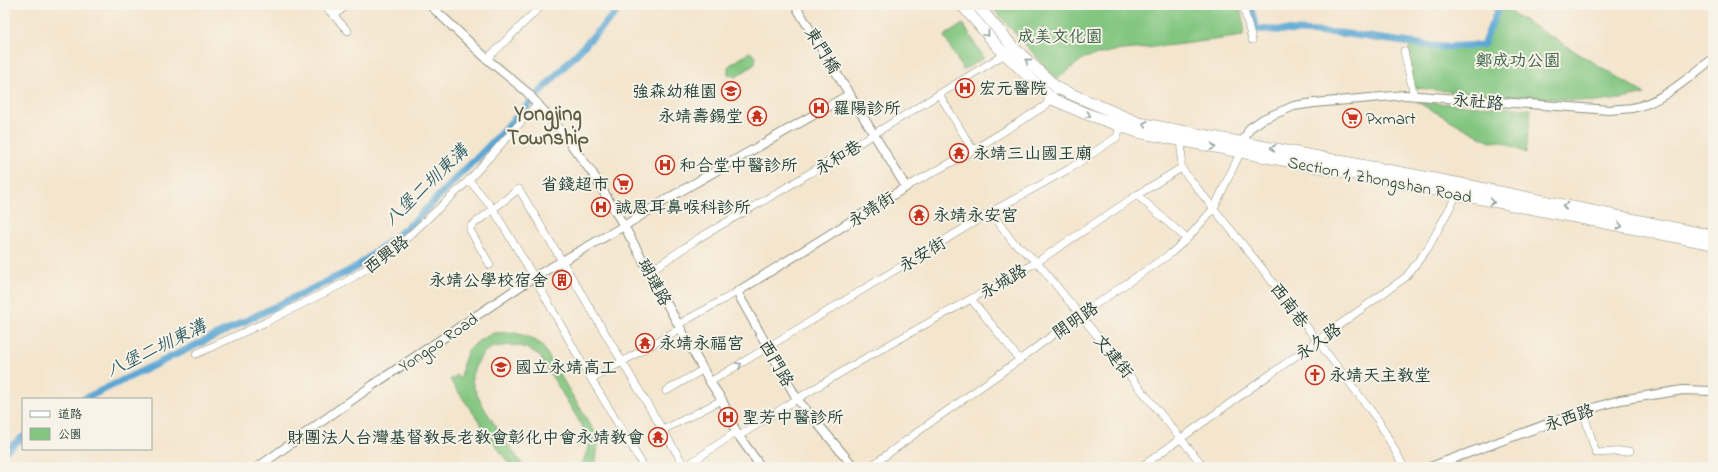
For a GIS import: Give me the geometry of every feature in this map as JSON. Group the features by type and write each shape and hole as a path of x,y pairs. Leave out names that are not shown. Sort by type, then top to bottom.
{"main road":[{"name":"Section 1, Zhongshan Road","path":"962,5 1005,54 1052,99 1084,114 1121,122 1139,123 1457,195 1713,244"},
{"name":"Section 1, Zhongshan Road","path":"977,5 1013,47 1057,88 1138,132 1182,141 1242,147 1461,184 1713,236"}],"street":[{"path":"324,5 348,31"},
{"path":"334,16 346,5"},
{"path":"430,5 487,59 542,5"},
{"name":"東門橋","path":"795,5 906,187"},
{"path":"1243,5 1252,40"},
{"path":"1404,51 1414,96"},
{"name":"永和巷","path":"650,271 700,238 1005,54"},
{"name":"瑚璉路","path":"487,59 528,92 593,174 650,271 710,382 722,400 738,434 761,467"},
{"name":"永社路","path":"1242,147 1250,128 1263,119 1294,106 1374,98 1414,96 1570,108 1618,110 1633,108 1666,94 1713,59"},
{"name":"永靖街","path":"592,379 737,292 906,187 973,150 1035,112 1052,99 1057,88"},
{"name":"Yongpo Road","path":"258,467 373,385 534,277 850,94"},
{"path":"939,94 973,150"},
{"name":"西興路","path":"196,354 266,322 344,283 392,253 469,180 538,103"},
{"name":"永安街","path":"710,382 991,212 1069,168 1117,137 1121,122"},
{"path":"1181,168 1182,141"},
{"name":"開明路","path":"870,467 1020,360 1080,315 1170,254 1187,239 1214,208 1242,147"},
{"name":"永城路","path":"685,467 797,399 1037,262 1137,195 1181,168"},
{"name":"西南巷","path":"1181,168 1261,267 1378,420 1404,467"},
{"path":"469,180 493,209 534,277 587,372 644,467"},
{"name":"永久路","path":"1141,467 1406,277 1428,248 1457,195 1461,184"},
{"path":"490,265 470,230 470,227 519,189 685,467"},
{"path":"1137,195 1187,239"},
{"name":"文建街","path":"991,212 1012,241 1037,262 1204,467"},
{"name":"西門路","path":"737,292 797,399 854,467"},
{"path":"971,299 1020,360"},
{"path":"666,391 704,370"},
{"name":"永西路","path":"1430,467 1583,411 1620,400 1683,390 1713,391"},
{"path":"663,430 722,400"},
{"path":"1583,411 1596,453 1630,451"}],"green space":[{"name":"成美文化園","path":"989,5 1239,5 1244,25 1243,36 1114,51 1084,58 1057,79"},
{"name":"鄭成功公園","path":"1502,7 1645,94 1596,102 1434,90 1413,87 1409,43 1440,47 1483,45"},
{"path":"963,24 984,58 963,70 944,36"},
{"path":"750,52 756,57 755,64 736,77 728,74 728,67 730,65"},
{"path":"1417,102 1531,109 1526,153 1501,141 1490,142"},
{"path":"510,332 527,336 541,344 599,439 596,461 593,467 581,467 589,446 587,434 539,355 527,349 511,345 492,348 481,356 472,375 474,388 479,399 494,424 524,467 511,467 450,380 457,375 461,379 463,364 468,350 480,340 494,333"}],"waterway":[{"name":"八堡二圳東溝","path":"86,398 355,268 414,222 623,5"},
{"path":"1250,5 1256,29 1340,33 1440,47 1483,45 1500,5"},
{"name":"八堡二圳東溝","path":"5,451 22,438"}],"place":[{"name":"宏元醫院","path":"965,88"},
{"name":"強森幼稚園","path":"731,91"},
{"name":"羅陽診所","path":"819,108"},
{"name":"永靖壽錫堂","path":"757,116"},
{"name":"Pxmart","path":"1352,118"},
{"name":"永靖三山國王廟","path":"959,153"},
{"name":"和合堂中醫診所","path":"665,165"},
{"name":"省錢超市","path":"623,184"},
{"name":"誠恩耳鼻喉科診所","path":"601,207"},
{"name":"永靖永安宮","path":"919,215"},
{"name":"永靖公學校宿舍","path":"562,280"},
{"name":"永靖永福宮","path":"645,343"},
{"name":"國立永靖高工","path":"501,367"},
{"name":"永靖天主教堂","path":"1315,375"},
{"name":"聖芳中醫診所","path":"728,417"},
{"name":"財團法人台灣基督教長老教會彰化中會永靖教會","path":"658,437"}],"district":[{"name":"Yongjing Township","path":"548,125"}]}
